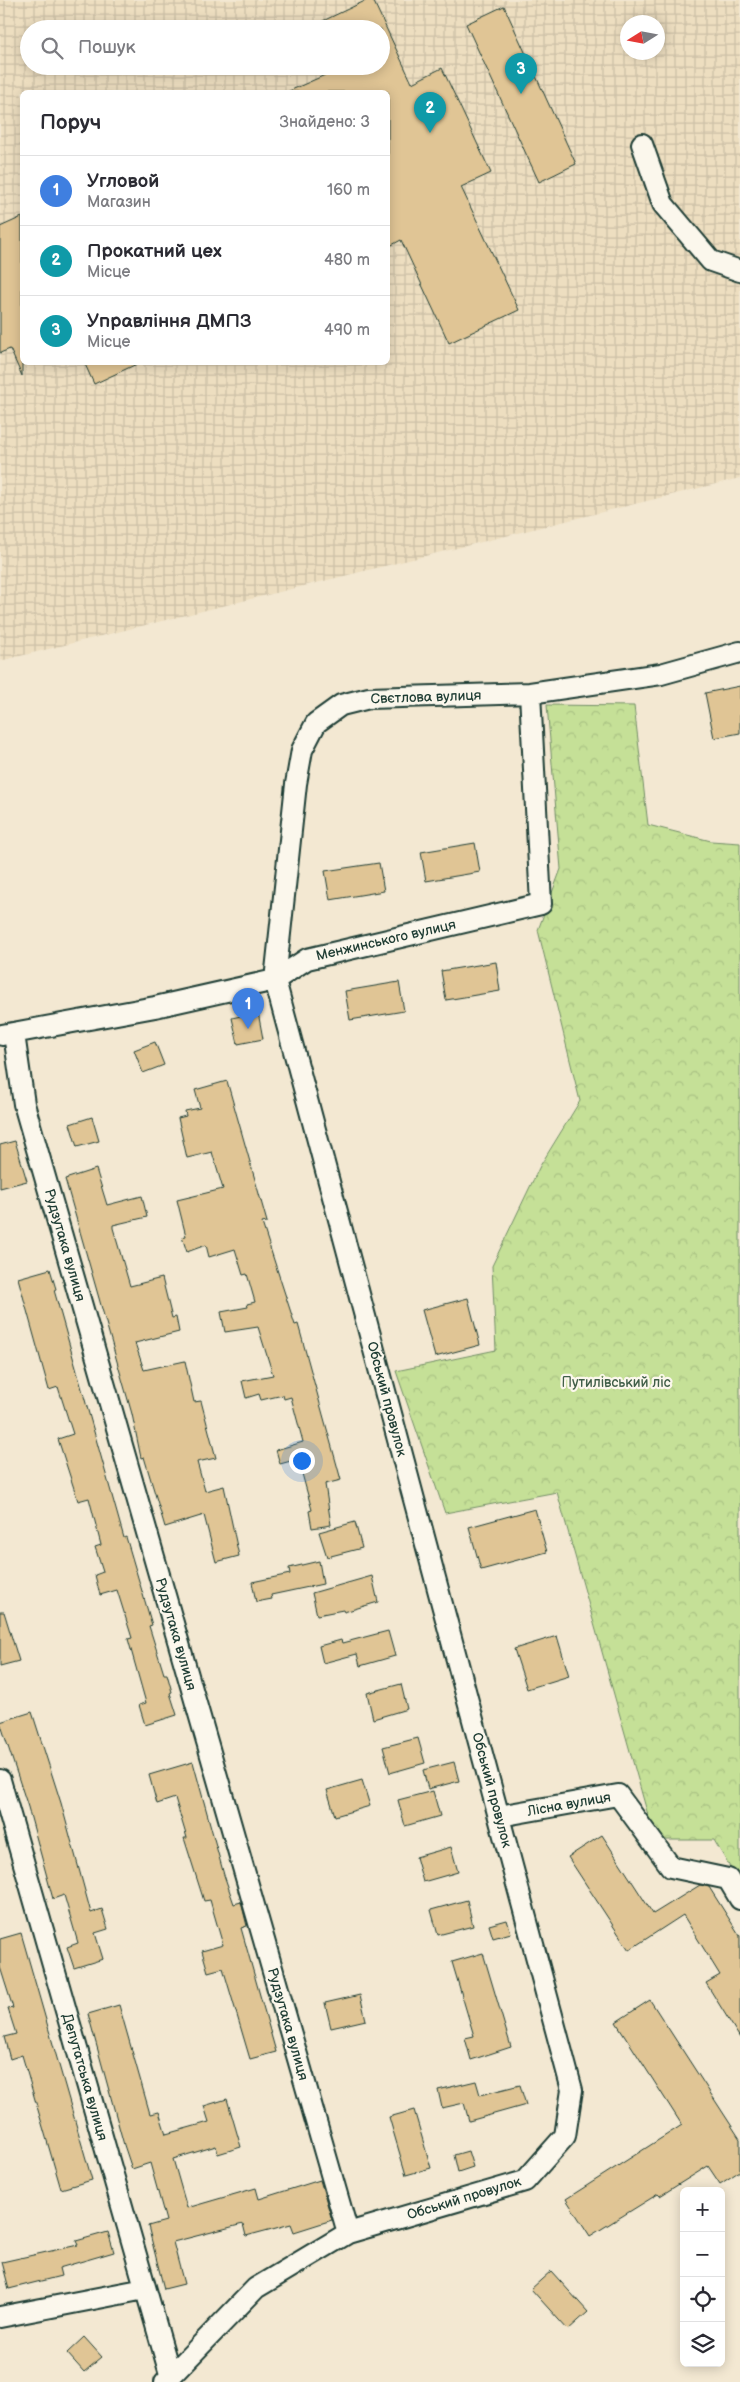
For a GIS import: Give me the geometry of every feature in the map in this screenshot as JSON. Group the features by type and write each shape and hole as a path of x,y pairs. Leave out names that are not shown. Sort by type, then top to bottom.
{"street":[{"path":"642,144 662,204 711,261 740,271"},
{"name":"Свєтлова вулиця","path":"275,980 296,784 302,750 316,724 341,705 369,698 530,693 661,674 740,652"},
{"name":"Менжинського вулиця","path":"7,1034 155,1007 275,980 307,958 541,904 530,693"},
{"name":"Обський провулок","path":"168,2378 256,2288 348,2233 525,2181 565,2136 572,2090 275,980"},
{"name":"Рудзутака вулиця","path":"7,1034 24,1104 348,2233"},
{"name":"Депутатська вулиця","path":"0,1780 145,2289 168,2378"},
{"name":"Лісна вулиця","path":"499,1816 618,1795 671,1867 728,1878 740,1899"},
{"path":"0,2318 145,2289"}],"shaded area":[{"path":"0,0 740,0 740,478 0,661"}],"green space":[{"name":"Путилівський ліс","path":"547,705 634,706 648,825 711,841 740,843 740,1884 714,1840 655,1840 557,1492 445,1513 396,1371 496,1350 492,1266 540,1166 580,1101 538,930 561,869"}],"building":[{"path":"367,0 373,0 382,20 325,20"},
{"path":"504,6 576,164 539,182 466,24"},
{"path":"390,36 412,83 442,68 491,173 461,187 519,310 449,343 401,240 390,246 390,90 291,90 325,75 390,75"},
{"path":"20,218 20,365 22,365 22,376 10,349 0,353 0,227"},
{"path":"85,365 135,365 94,384"},
{"path":"740,686 740,733 714,738 705,693"},
{"path":"475,843 480,872 426,881 421,852"},
{"path":"379,863 384,891 330,900 325,871"},
{"path":"496,962 500,991 446,1000 441,971"},
{"path":"399,982 404,1011 350,1020 345,991"},
{"path":"258,1012 263,1039 238,1044 232,1018"},
{"path":"155,1042 164,1065 143,1073 134,1050"},
{"path":"227,1081 267,1222 262,1223 295,1325 298,1324 341,1480 325,1484 331,1525 312,1528 309,1511 312,1510 298,1459 280,1464 276,1450 303,1442 291,1397 284,1399 283,1395 261,1400 259,1394 246,1398 242,1381 273,1375 258,1327 225,1332 221,1312 248,1307 247,1304 255,1302 247,1274 243,1275 235,1249 209,1257 206,1245 187,1252 182,1237 186,1236 177,1200 223,1189 212,1152 187,1158 178,1118 186,1116 185,1111 200,1108 195,1090"},
{"path":"92,1117 99,1141 77,1147 70,1124"},
{"path":"15,1141 27,1181 0,1188 0,1145"},
{"path":"96,1169 107,1205 142,1196 147,1217 113,1225 113,1228 130,1286 162,1278 172,1318 176,1317 179,1332 135,1343 144,1370 185,1361 194,1402 201,1401 216,1458 197,1462 205,1491 224,1486 239,1556 216,1562 204,1515 165,1527 144,1457 141,1458 132,1414 65,1179"},
{"path":"50,1269 56,1289 54,1290 124,1538 126,1537 152,1625 149,1626 164,1674 167,1674 172,1692 170,1693 177,1715 145,1725 139,1705 146,1703 128,1639 132,1638 117,1590 100,1595 95,1575 103,1572 95,1547 101,1545 89,1498 78,1501 58,1439 73,1434 58,1387 49,1390 18,1278"},
{"path":"468,1298 480,1345 435,1357 422,1310"},
{"path":"535,1509 547,1552 481,1570 469,1527"},
{"path":"355,1522 362,1548 327,1557 319,1532"},
{"path":"319,1561 323,1584 271,1595 272,1599 256,1602 252,1582 290,1574 289,1568"},
{"path":"372,1576 378,1602 344,1612 343,1610 317,1615 312,1593"},
{"path":"0,1612 4,1612 19,1661 0,1666"},
{"path":"388,1631 395,1656 360,1666 357,1654 323,1663 319,1646 341,1640 342,1643"},
{"path":"557,1636 569,1676 527,1689 514,1649"},
{"path":"401,1684 407,1709 373,1719 367,1693"},
{"path":"32,1712 61,1803 91,1913 102,1909 108,1929 95,1933 103,1959 74,1968 67,1947 78,1943 64,1895 53,1899 28,1807 0,1722"},
{"path":"418,1738 425,1763 390,1773 383,1747"},
{"path":"193,1762 224,1875 234,1904 241,1902 247,1926 241,1928 276,2052 250,2059 223,1968 208,1972 202,1951 223,1945 210,1900 204,1901 184,1838 187,1838 175,1798 157,1804 149,1775"},
{"path":"454,1762 459,1781 428,1789 423,1770"},
{"path":"362,1780 370,1806 335,1816 327,1790"},
{"path":"433,1791 440,1816 405,1826 398,1800"},
{"path":"602,1835 653,1914 700,1885 709,1887 740,1936 740,2038 706,1983 720,1975 683,1915 629,1950 568,1857"},
{"path":"451,1847 458,1872 423,1882 416,1857"},
{"path":"467,1900 473,1926 438,1935 431,1910"},
{"path":"507,1920 511,1933 493,1938 489,1925"},
{"path":"21,1933 92,2180 61,2189 22,2055 10,2059 4,2037 16,2034 8,2009 13,2008 0,1967 0,1939"},
{"path":"483,1953 511,2047 471,2060 465,2038 474,2036 452,1962"},
{"path":"360,1995 366,2020 331,2028 325,2003"},
{"path":"650,2000 740,2139 740,2171 720,2184 708,2166 590,2236 566,2199 682,2125 616,2022"},
{"path":"119,2005 150,2114 159,2112 166,2134 209,2122 204,2106 227,2099 241,2147 218,2154 216,2146 173,2159 187,2208 256,2188 259,2199 320,2180 332,2220 294,2232 291,2224 246,2236 243,2224 173,2242 184,2284 164,2289 148,2226 166,2221 150,2163 132,2169 88,2014"},
{"path":"476,2081 480,2095 520,2085 526,2105 469,2121 464,2103 442,2108 438,2090"},
{"path":"414,2110 431,2168 406,2175 389,2117"},
{"path":"468,2151 473,2167 458,2172 454,2155"},
{"path":"108,2232 114,2252 59,2268 61,2276 9,2289 2,2262 78,2245 76,2241"},
{"path":"551,2271 588,2312 568,2330 531,2289"},
{"path":"84,2337 102,2357 84,2372 67,2353"}],"place":[{"name":"Управління ДМПЗ","path":"521,94"},
{"name":"Прокатний цех","path":"430,133"},
{"name":"Угловой","path":"248,1029"}]}
